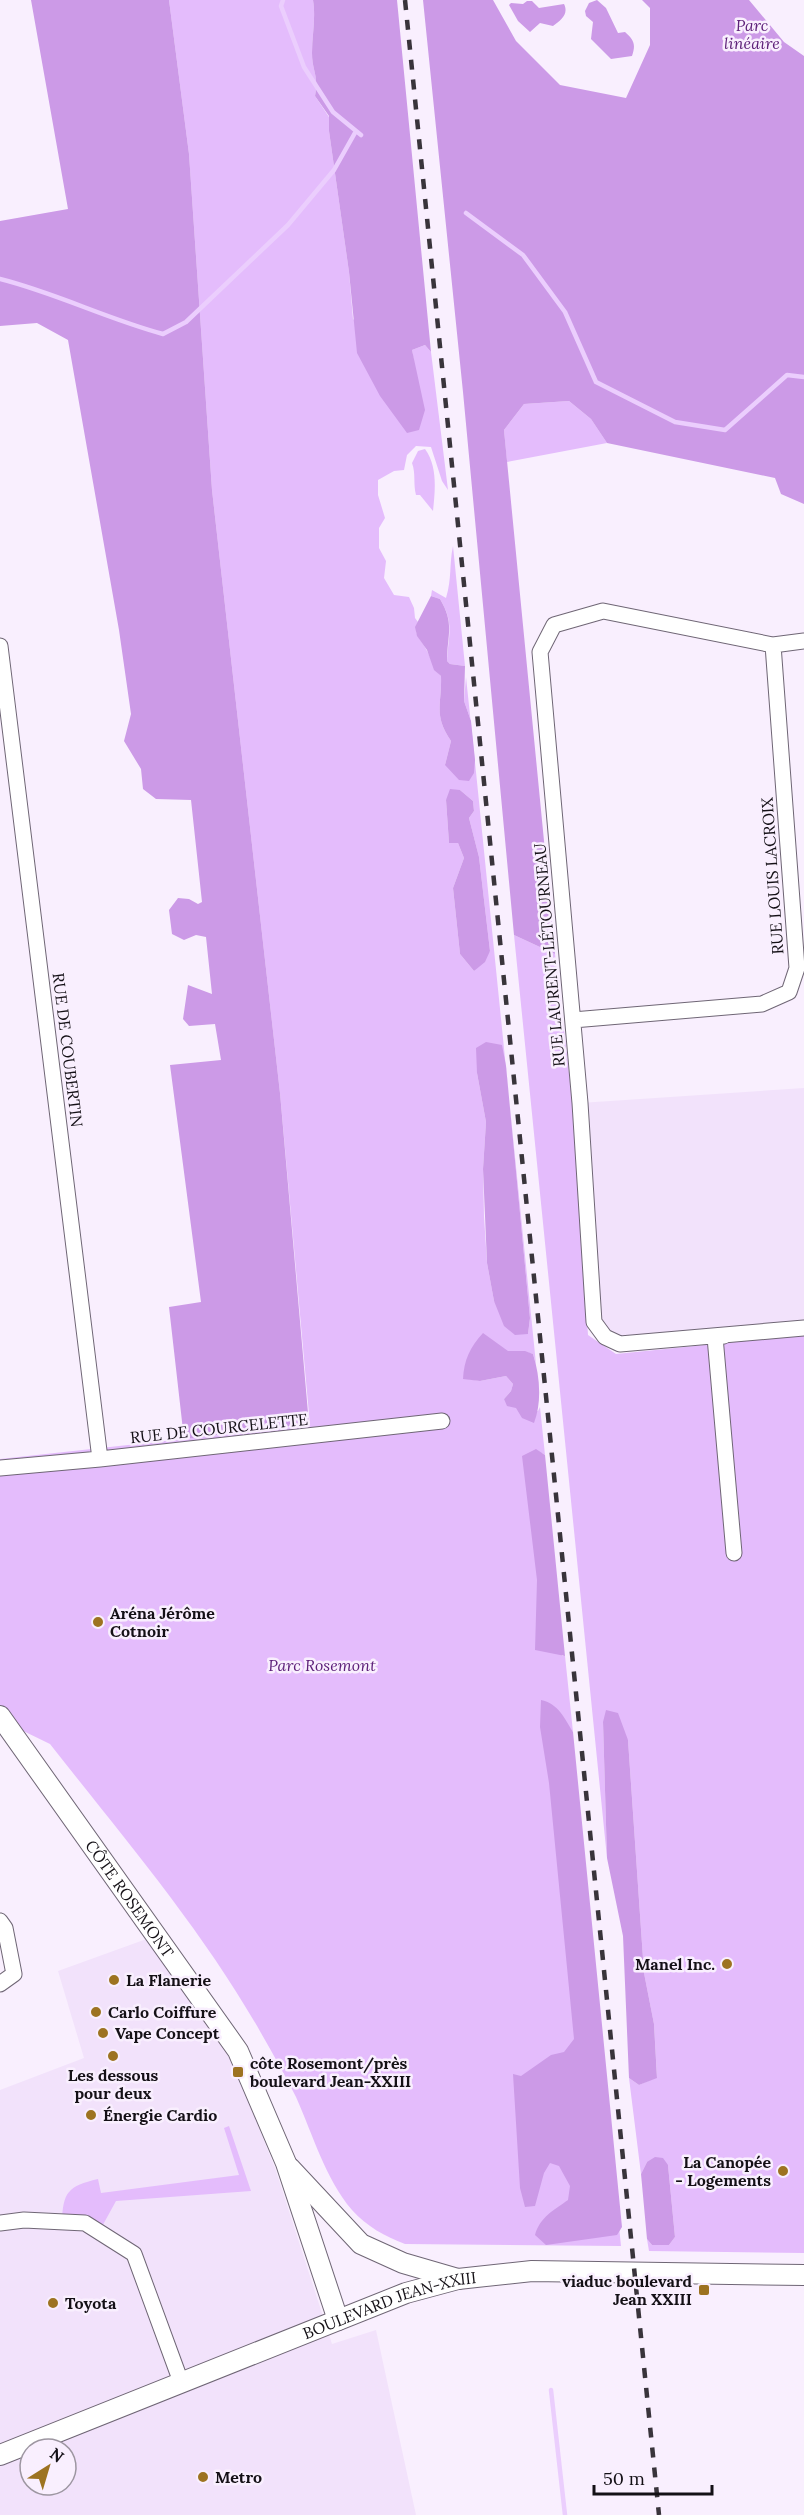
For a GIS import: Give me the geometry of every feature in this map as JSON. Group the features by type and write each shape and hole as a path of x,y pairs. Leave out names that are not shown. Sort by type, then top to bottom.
{"street":[{"name":"RUE LAURENT-LÉTOURNEAU","path":"804,641 773,645 603,611 554,625 540,652 573,1020 594,1322 606,1337 620,1344 804,1328"},
{"name":"RUE LOUIS LACROIX","path":"573,1020 762,1004 789,993 797,968 773,645"},
{"name":"RUE DE COUBERTIN","path":"0,646 100,1459"},
{"path":"715,1337 734,1553"},
{"name":"RUE DE COURCELETTE","path":"0,1468 100,1459 442,1420"},
{"name":"CÔTE ROSEMONT","path":"0,1716 238,2051 286,2163 338,2320"},
{"path":"0,1921 5,1928 14,1974 0,1984"},
{"path":"286,2163 361,2244 403,2263 458,2279"},
{"path":"0,2223 24,2220 85,2223 134,2253 181,2382"},
{"name":"BOULEVARD JEAN-XXIII","path":"0,2454 406,2294 458,2279 507,2273 568,2270 804,2274"}],"shaded area":[{"path":"804,1088 804,1328 620,1344 594,1322 580,1103"},
{"path":"152,1937 228,2051 275,2168 332,2344 376,2330 416,2515 0,2515 0,2090 84,2058 58,1971"}],"green space":[{"path":"31,0 169,0 189,154 212,490 280,1093 309,1424 184,1439 169,1307 201,1302 170,1065 221,1060 215,1024 189,1026 183,1019 188,985 212,994 206,937 196,935 184,940 172,934 169,910 178,898 189,899 198,904 202,902 191,800 156,799 143,789 141,769 124,741 131,714 119,630 68,340 37,323 0,326 0,221 68,209"},
{"name":"Parc Rosemont","path":"169,0 313,0 312,59 316,83 315,96 329,117 353,319 416,375 412,350 425,345 431,352 448,490 442,481 431,447 416,446 407,455 404,470 394,471 378,480 378,495 385,518 379,528 379,548 386,561 384,578 394,595 409,597 418,622 417,633 441,676 440,716 445,732 451,741 445,765 470,729 471,723 506,1066 477,1073 486,1122 483,1169 487,1263 494,1301 528,1334 530,1318 509,1099 536,1364 533,1354 514,1352 496,1357 463,1378 480,1381 506,1376 513,1384 511,1391 504,1399 538,1411 540,1407 545,1455 542,1453 562,1656 565,1656 573,1732 569,1727 621,2246 405,2244 383,2234 364,2221 352,2210 334,2184 296,2097 279,2065 238,1995 188,1920 50,1744 11,1725 0,1710 0,1459 310,1425 280,1093 212,490 189,154","holes":["460,790 473,801 474,811 469,818 479,857 490,951 474,971 460,954 453,888 464,858 458,843 449,843 446,800"]},
{"path":"313,0 397,0 431,352 425,345 412,350 425,410 419,430 407,433 380,396 357,353 329,116 315,96 316,83 312,59"},
{"name":"Parc linéaire","path":"423,0 493,0 516,41 560,85 626,98 650,45 650,8 642,0 749,0 784,42 804,56 804,504 781,494 775,478 607,443 591,419 569,401 524,404 504,430 555,954 514,935 463,392"},
{"path":"597,0 606,8 618,33 625,32 632,40 634,48 632,56 611,59 591,39 593,22 586,16 585,11 589,3"},
{"path":"532,1 539,8 564,4 566,11 553,26 540,23 530,32 518,21 509,5 511,3 523,4"},
{"path":"569,401 591,419 607,443 507,462 504,430 524,404"},
{"path":"425,449 434,471 433,511 420,495 416,495 415,491 412,463 418,451"},
{"path":"453,546 465,666 450,664 447,661 450,630 448,616 440,599 431,596 432,590 446,598"},
{"path":"431,596 440,599 449,623 447,661 450,664 465,666 464,701 471,721 475,760 474,773 469,781 459,780 445,765 451,741 445,732 440,716 441,676 434,670 427,650 417,636 415,627"},
{"path":"466,677 470,719 464,701"},
{"path":"450,789 460,790 473,801 474,811 469,818 479,857 490,951 485,962 474,971 460,954 453,888 464,858 458,843 449,843 446,800"},
{"path":"514,935 555,954 572,1098 588,1335 616,1354 804,1335 804,2253 649,2251 647,2239 652,2245 669,2245 675,2237 668,2165 647,2162 641,2174 629,2078 639,2085 657,2077 654,2024 644,1973 628,1740 603,1722 607,1858"},
{"path":"486,1042 502,1045 506,1066 530,1318 528,1334 515,1335 504,1326 494,1301 487,1263 483,1169 486,1122 477,1073 476,1048"},
{"path":"483,1333 508,1351 525,1351 533,1354 539,1389 537,1415 534,1423 522,1418 516,1408 507,1406 504,1399 511,1391 513,1384 506,1376 480,1381 463,1379 469,1354"},
{"path":"536,1449 545,1455 565,1656 535,1650 537,1580 522,1456"},
{"path":"541,1700 556,1708 573,1732 622,2227 617,2235 546,2245 535,2235 537,2229 548,2214 568,2200 570,2186 559,2166 550,2163 544,2173 535,2206 525,2207 520,2188 513,2074 521,2076 551,2055 564,2052 574,2039 549,1783 540,1727"},
{"path":"606,1710 618,1713 628,1740 644,1973 654,2024 657,2078 639,2085 629,2078 623,1936 607,1858 603,1722"},
{"path":"229,2126 251,2191 116,2201 99,2232 62,2222 64,2204 69,2192 80,2184 98,2179 101,2193 239,2175 224,2128"},
{"path":"655,2157 663,2158 668,2165 675,2237 669,2245 652,2245 647,2239 641,2174 647,2162"}],"waterway":[{"path":"283,0 281,6 304,67 333,112 361,135"},
{"path":"0,279 163,334 186,322 288,225 334,170 356,131"},
{"path":"466,213 523,255 565,312 596,382 675,422 725,430 787,375 804,377"},
{"path":"551,2390 565,2515"}],"railway":[{"path":"405,0 659,2515"}],"place":[{"name":"Aréna Jérôme Cotnoir","path":"98,1622"},
{"name":"Manel Inc.","path":"727,1964"},
{"name":"La Flanerie","path":"114,1980"},
{"name":"Carlo Coiffure","path":"96,2012"},
{"name":"Vape Concept","path":"103,2033"},
{"name":"Les dessous pour deux","path":"113,2056"},
{"name":"côte Rosemont/près boulevard Jean-XXIII","path":"238,2072"},
{"name":"Énergie Cardio","path":"91,2115"},
{"name":"La Canopée - Logements","path":"783,2171"},
{"name":"viaduc boulevard Jean XXIII","path":"704,2290"},
{"name":"Toyota","path":"53,2303"},
{"name":"Metro","path":"203,2477"}]}
